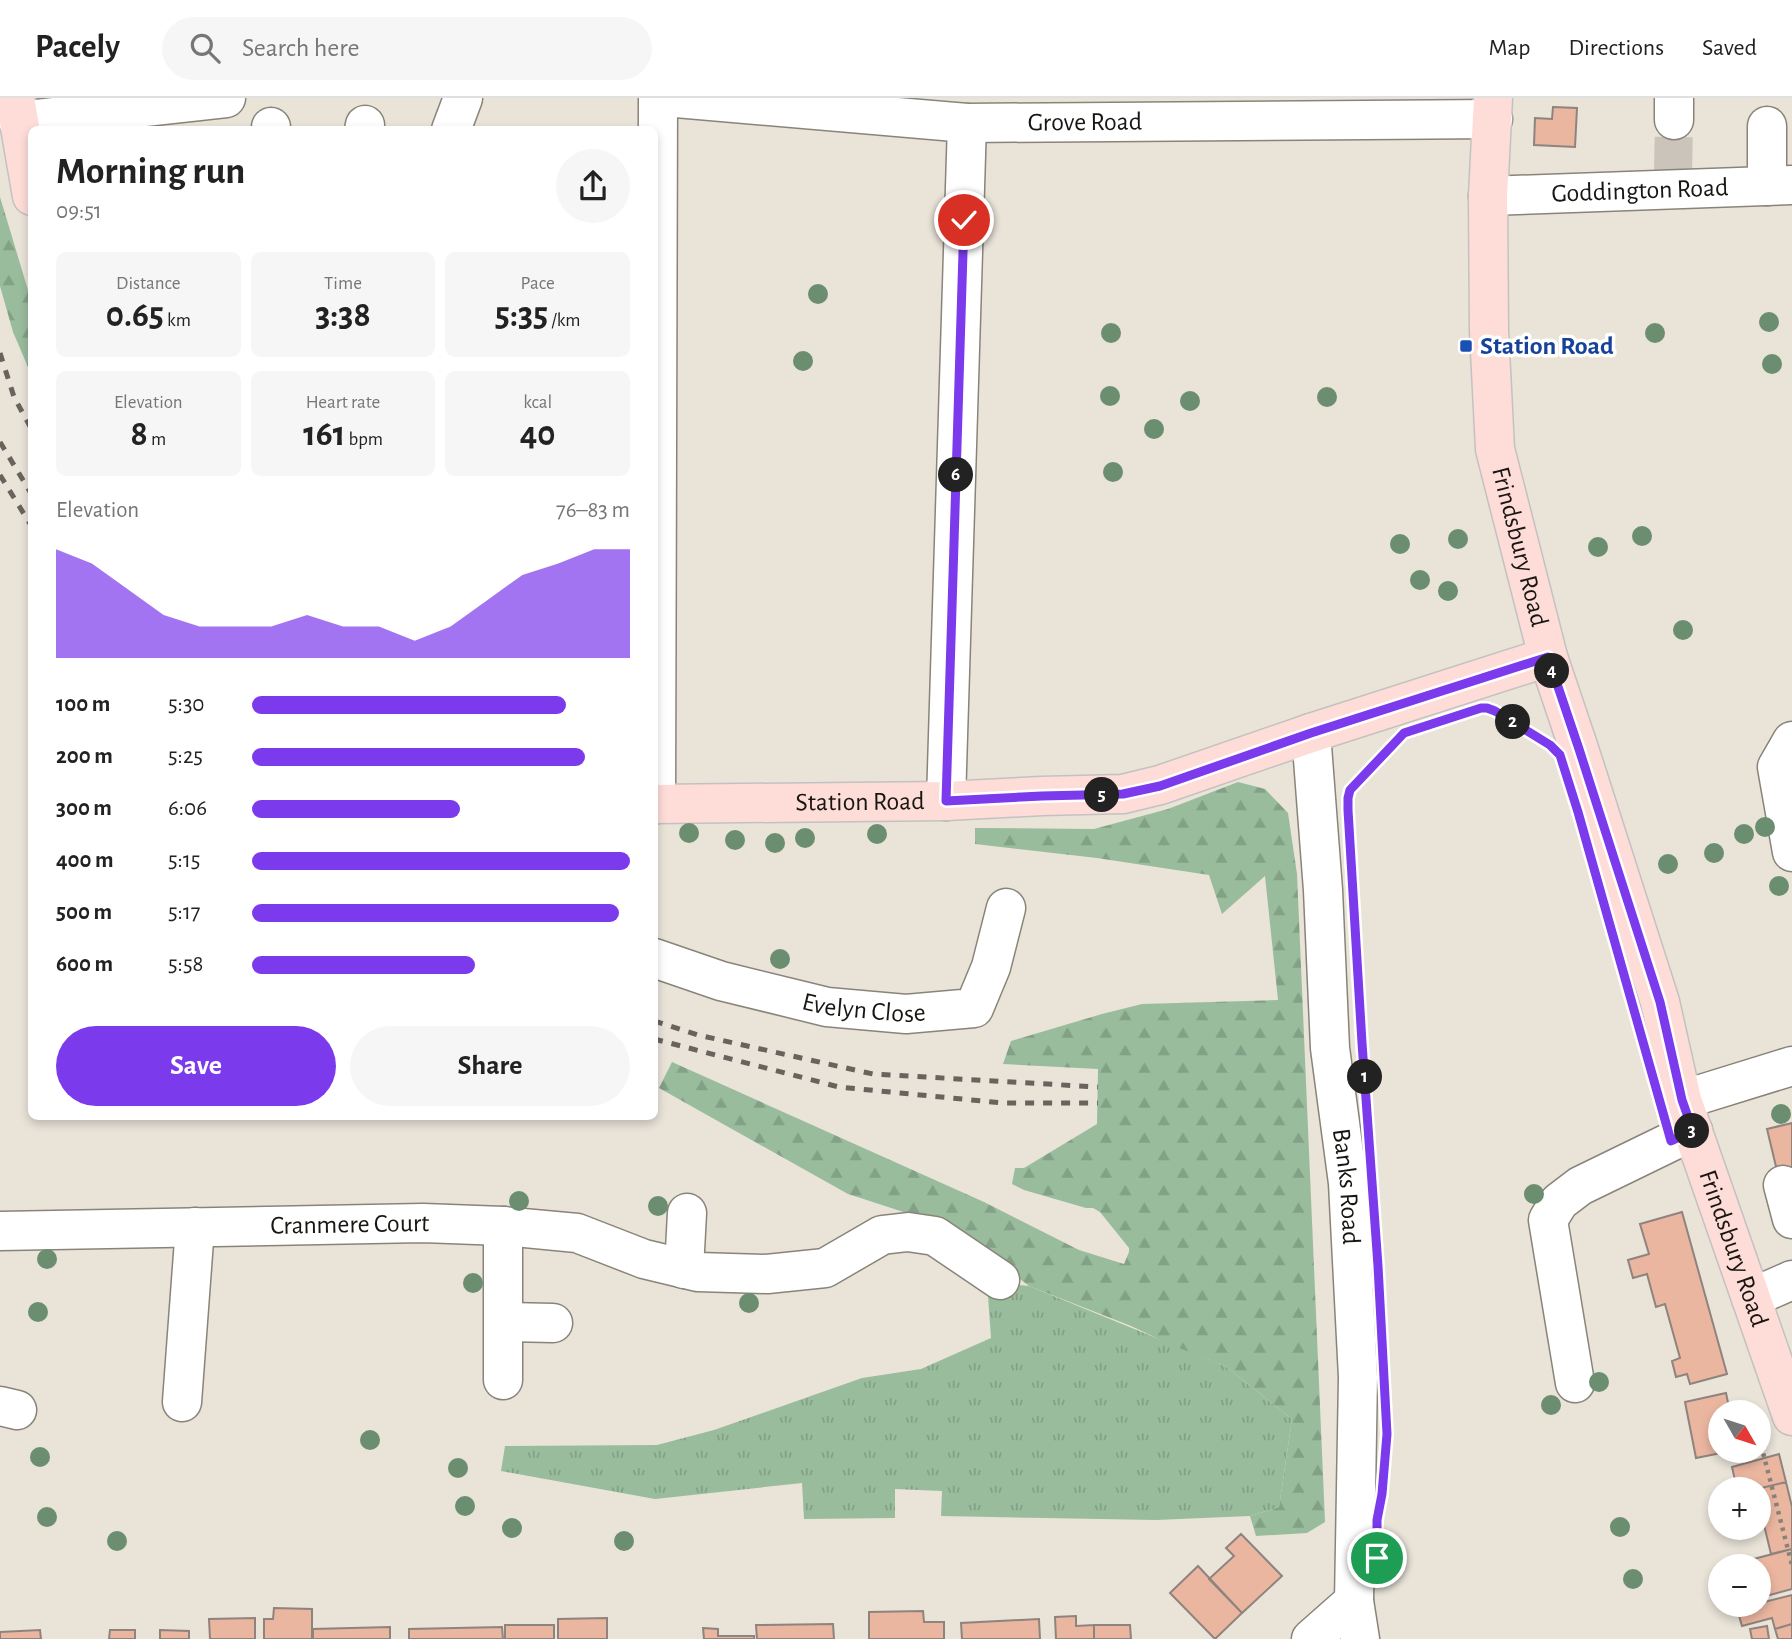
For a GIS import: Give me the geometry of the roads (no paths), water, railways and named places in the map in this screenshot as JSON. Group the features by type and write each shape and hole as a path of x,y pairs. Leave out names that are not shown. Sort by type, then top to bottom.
{"main road":[{"name":"Frindsbury Road","path":"1493,109 1488,196 1489,331 1495,449 1548,657 1660,1002 1687,1116 1792,1416"},
{"path":"16,110 28,175"},
{"name":"Station Road","path":"658,804 946,801 1123,794 1160,786 1311,733 1548,657"}],"street":[{"path":"16,110 226,98"},
{"path":"452,126 463,98"},
{"path":"658,98 658,126"},
{"name":"Grove Road","path":"676,98 967,123 1493,109"},
{"path":"946,801 967,123"},
{"path":"1767,126 1779,186"},
{"name":"Goddington Road","path":"1488,196 1673,183 1779,186"},
{"name":"Banks Road","path":"1311,733 1324,890 1331,1048 1348,1183 1358,1377 1354,1601 1360,1639"},
{"path":"1792,741 1777,767 1792,852"},
{"name":"Evelyn Close","path":"658,959 713,979 827,1007 982,1018 1006,908"},
{"path":"1575,1383 1548,1220 1559,1202 1687,1116 1792,1066"},
{"path":"684,1269 687,1213"},
{"name":"Cranmere Court","path":"0,1231 423,1223 503,1226 578,1233 644,1259 698,1272 767,1274 825,1268 882,1235 908,1232 935,1236 1000,1280"},
{"path":"503,1226 503,1380"},
{"path":"182,1402 195,1227"},
{"path":"1751,1298 1792,1280"},
{"path":"505,1322 553,1323"},
{"path":"1311,1639 1354,1601"}],"tunnel":[{"path":"1673,175 1674,120"}],"railway":[{"path":"0,353 14,397 28,423"},
{"path":"0,442 28,488"},
{"path":"0,475 28,520"},
{"path":"658,1022 698,1035 873,1074 1098,1087"},
{"path":"658,1040 839,1087 1003,1103 1098,1103"}],"place":[{"name":"Station Road","path":"1466,346"}]}
